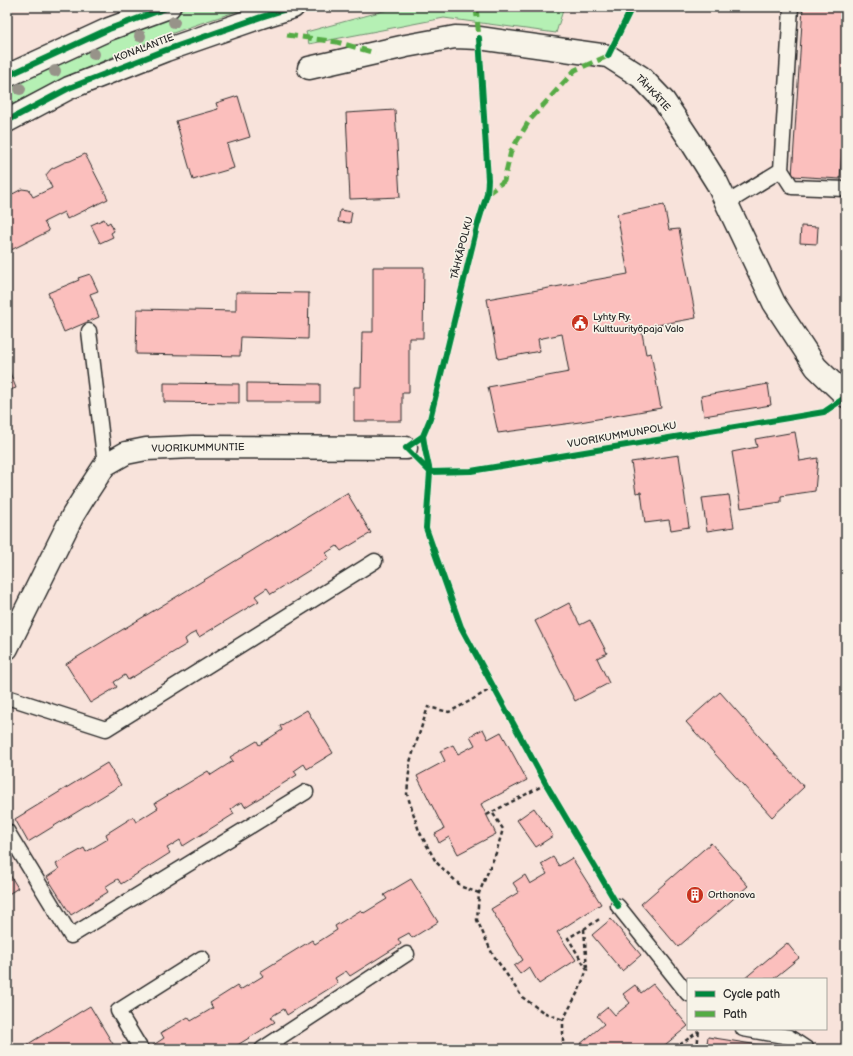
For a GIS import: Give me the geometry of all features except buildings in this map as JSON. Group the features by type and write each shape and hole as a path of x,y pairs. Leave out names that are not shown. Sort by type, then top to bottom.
{"street":[{"path":"7,76 109,29 169,7"},
{"name":"KONALANTIE","path":"7,121 76,85 166,50 292,7"},
{"name":"TÄHKÄTIE","path":"309,68 406,46 455,37 479,38 608,56 641,77 664,101 713,176 774,303 816,367 846,396"},
{"name":"VUORIKUMMUNTIE","path":"7,648 86,494 105,465 126,453 146,449 193,447 406,448"}],"lane":[{"path":"791,7 781,170 792,186 846,189"},
{"path":"727,203 781,170"},
{"path":"89,331 105,465"},
{"path":"7,697 106,729 375,562"},
{"path":"7,831 71,936 306,792"},
{"path":"618,906 687,993"},
{"path":"262,1049 407,954"},
{"path":"141,1049 118,1011 202,958"},
{"path":"749,1030 789,1037 807,1049"}],"path":[{"path":"490,681 497,694"},
{"path":"479,893 462,887 436,862 419,831 407,794 410,762 428,707 449,712 494,687"},
{"path":"486,815 547,787 542,777"},
{"path":"492,812 503,830 496,853 479,893 477,920 492,953 522,997 543,1012 563,1020"},
{"path":"563,941 618,906"},
{"path":"563,1049 563,1020 579,990 587,970 584,929"},
{"path":"568,938 587,970"},
{"path":"674,1049 699,1030"},
{"path":"697,1049 699,1030"}],"green space":[{"path":"186,7 251,7 192,26 139,46 72,75 7,107 7,85"},
{"path":"398,7 564,7 556,33 444,18 309,44 306,32"}],"marked path":[{"path":"476,7 479,38"},
{"path":"287,35 337,42 375,53"},
{"path":"487,194 504,181 511,151 529,121 575,70 608,56"}],"cycle path":[{"path":"7,76 109,29 169,7"},
{"path":"7,121 69,88 166,50 293,7"},
{"path":"608,56 632,7"},
{"name":"TÄHKÄPOLKU","path":"479,38 488,180 487,194 477,227 430,419 423,436 406,448 430,472 471,471 824,412 846,397"},
{"path":"423,436 430,472 426,528 461,627 546,784 618,906"}],"place":[{"name":"Lyhty Ry. Kulttuurityöpaja Valo","path":"580,323"},
{"name":"Orthonova","path":"695,895"}]}
